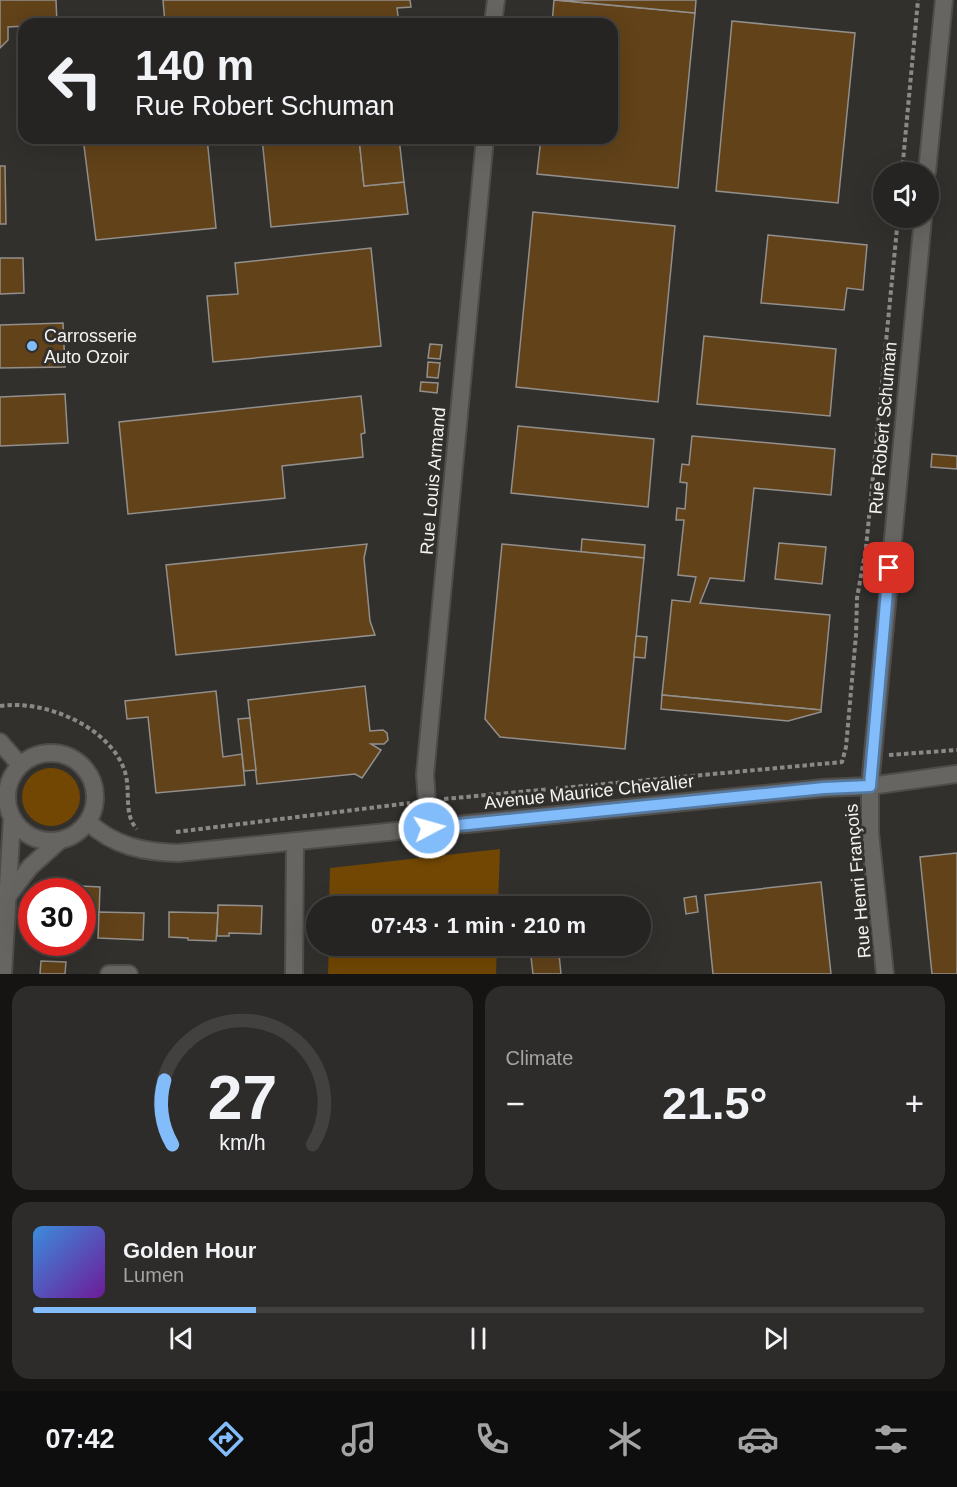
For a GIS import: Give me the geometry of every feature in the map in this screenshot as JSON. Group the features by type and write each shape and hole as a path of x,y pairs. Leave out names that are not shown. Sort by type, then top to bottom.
{"street":[{"path":"494,18 496,0"},
{"path":"928,162 944,0"},
{"name":"Rue Louis Armand","path":"429,828 425,775 484,144"},
{"name":"Rue Robert Schuman","path":"870,786 922,228"},
{"path":"0,742 20,765"},
{"path":"46,752 60,753 74,758 85,768 93,780 96,795 94,809 88,822 76,834 51,841 32,837 17,825 3,795 20,765 46,752"},
{"name":"Avenue Maurice Chevalier","path":"88,822 100,833 118,843 156,853 178,853 824,788 870,786 957,774"},
{"name":"Rue Henri François","path":"870,786 870,833 885,974"},
{"path":"3,974 12,818"},
{"path":"7,897 30,867 60,840"},
{"path":"294,974 295,842"},
{"path":"109,974 129,974"}],"path":[{"path":"903,162 918,0"},
{"path":"842,762 846,747 857,598 866,548 897,228"},
{"path":"0,706 44,708 68,717 102,736 123,764 131,821 135,828 144,832"},
{"path":"171,833 427,801 957,750"}],"shaded area":[{"path":"45,768 57,768 72,776 80,791 80,803 72,818 57,826 45,826 30,818 22,803 22,791 30,776"},
{"path":"500,849 498,896 329,896 330,868"},
{"path":"329,956 497,956 496,974 328,974"}],"building":[{"path":"0,0 56,0 57,18 18,18 18,26 8,27 8,40 0,48"},
{"path":"163,0 410,0 411,7 397,8 398,18 164,18"},
{"path":"554,0 695,13 678,188 537,174 540,144 618,144 618,18 552,18"},
{"path":"557,0 696,0 695,13"},
{"path":"732,21 855,33 838,203 716,191"},
{"path":"84,144 208,144 216,228 96,240"},
{"path":"263,144 360,144 364,186 404,182 408,214 271,227"},
{"path":"360,144 400,144 404,182 364,186"},
{"path":"0,166 5,166 6,224 0,224"},
{"path":"533,212 675,226 658,402 516,387"},
{"path":"768,235 867,245 863,290 847,288 844,310 761,303"},
{"path":"371,248 381,346 213,362 207,296 238,294 235,263"},
{"path":"0,258 23,258 24,293 0,294"},
{"name":"Carrosserie Auto Ozoir","path":"63,323 65,367 0,368 0,325"},
{"path":"704,336 836,349 830,416 697,404"},
{"path":"430,344 442,345 440,359 428,358"},
{"path":"428,362 440,363 438,378 427,377"},
{"path":"421,382 438,383 437,393 420,391"},
{"path":"65,394 68,443 0,446 0,397"},
{"path":"361,396 365,433 361,434 363,457 282,466 285,498 128,514 119,422"},
{"path":"518,426 654,439 648,507 511,493"},
{"path":"692,436 835,449 831,495 754,488 744,581 710,578 700,603 830,615 821,710 662,695 672,600 690,602 696,577 678,575 684,520 676,520 677,508 685,509 687,483 680,482 682,464 689,465"},
{"path":"932,454 957,456 957,469 931,467"},
{"path":"582,539 645,545 644,558 581,552"},
{"path":"779,543 826,547 822,584 775,579"},
{"path":"367,544 364,558 370,621 375,635 176,655 166,565"},
{"path":"502,544 644,558 625,749 500,737 485,719"},
{"path":"636,636 647,637 645,658 634,657"},
{"path":"365,686 370,731 383,730 387,733 388,740 384,744 371,744 381,750 362,778 355,774 257,784 248,700"},
{"path":"216,691 223,757 242,754 245,785 156,793 148,717 127,719 125,701"},
{"path":"662,695 821,710 821,712 788,721 661,709"},
{"path":"250,718 256,770 244,771 238,719"},
{"path":"957,853 957,974 932,974 920,857"},
{"path":"821,882 831,974 713,974 705,895"},
{"path":"96,887 100,887 99,915 96,915"},
{"path":"696,896 698,912 686,914 684,898"},
{"path":"218,905 262,906 261,934 229,933 229,936 217,936"},
{"path":"99,912 144,913 143,940 98,938"},
{"path":"169,912 218,913 216,941 169,937"},
{"path":"559,956 561,974 533,974 531,957"},
{"path":"41,961 66,962 65,974 40,974"}],"place":[{"name":"Carrosserie Auto Ozoir","path":"32,346"}],"route":[{"path":"429,828 824,788 870,786 889,568"}]}
